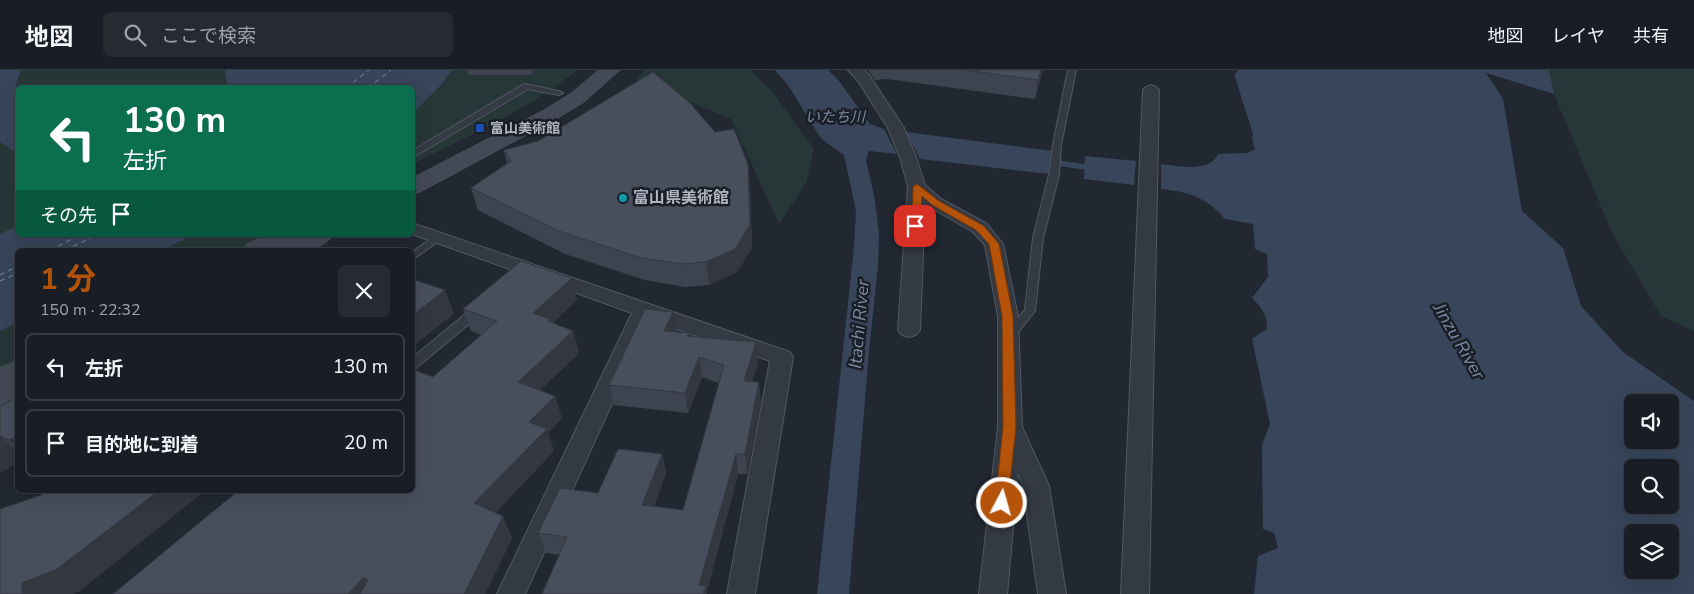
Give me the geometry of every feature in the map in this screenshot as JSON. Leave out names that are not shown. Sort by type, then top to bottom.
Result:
[{"type":"street","points":[[415,170],[489,133],[559,93],[590,70]]},
{"type":"street","points":[[415,185],[551,114],[577,98],[612,70]]},
{"type":"street","points":[[855,70],[864,78],[896,128],[908,157],[917,187],[909,330]]},
{"type":"street","points":[[1134,594],[1151,90]]},
{"type":"street","points":[[917,187],[935,203],[980,228],[994,244],[1008,316],[1010,427],[993,594]]},
{"type":"street","points":[[415,229],[523,272],[644,310],[782,357],[742,594]]},
{"type":"street","points":[[259,248],[282,237]]},
{"type":"street","points":[[296,248],[317,237]]},
{"type":"street","points":[[511,594],[644,310]]},
{"type":"street","points":[[0,380],[15,372]]},
{"type":"street","points":[[0,403],[15,396]]},
{"type":"street","points":[[1010,427],[1036,486],[1052,594]]},
{"type":"lane","points":[[1008,338],[1030,311],[1038,238],[1054,175],[1072,70]]},
{"type":"lane","points":[[415,153],[527,86],[559,93]]},
{"type":"lane","points":[[415,255],[438,237]]},
{"type":"lane","points":[[415,363],[489,301]]},
{"type":"shaded area","points":[[0,70],[577,70],[518,110],[415,163],[415,85],[15,85],[15,237],[267,237],[245,248],[15,248],[15,364],[0,372]]},
{"type":"shaded area","points":[[644,70],[750,70],[772,91],[814,149],[806,183],[779,224],[731,119],[637,80]]},
{"type":"shaded area","points":[[1549,70],[1694,70],[1694,331],[1661,316],[1612,233],[1554,94]]},
{"type":"water","points":[[0,70],[21,70],[15,85],[15,152],[0,142]]},
{"type":"water","points":[[225,70],[452,70],[440,86],[415,111],[415,85],[228,85]]},
{"type":"water","name":"いたち川","points":[[775,70],[828,70],[839,81],[870,124],[884,129],[897,154],[869,151],[866,160],[875,200],[879,234],[878,266],[849,594],[817,594],[854,247],[856,211],[844,155],[823,140],[818,134],[788,85]]},
{"type":"water","name":"Jinzu River","points":[[1239,70],[1549,70],[1554,94],[1486,73],[1503,99],[1522,211],[1563,248],[1581,306],[1623,352],[1694,401],[1694,594],[1254,594],[1258,556],[1278,548],[1274,533],[1263,529],[1262,445],[1270,424],[1252,339],[1267,329],[1263,312],[1252,298],[1268,277],[1267,254],[1255,249],[1253,224],[1225,219],[1211,205],[1189,194],[1161,189],[1161,164],[1184,167],[1201,166],[1214,160],[1218,154],[1248,153],[1255,149],[1252,139],[1253,134],[1234,74]]},
{"type":"water","name":"いたち川","points":[[906,132],[1053,151],[1049,174],[920,159]]},
{"type":"water","points":[[1085,156],[1136,161],[1134,185],[1084,179]]},
{"type":"water","points":[[15,227],[15,237],[189,237],[167,248],[15,248],[15,324],[0,331],[0,234]]},
{"type":"building","points":[[965,70],[1041,70],[1038,80]]},
{"type":"building","name":"富山県美術館","points":[[653,72],[690,103],[715,132],[734,129],[748,164],[750,225],[735,249],[706,262],[682,264],[641,258],[559,231],[471,188],[511,161],[504,150],[538,141]]},
{"type":"building","points":[[521,261],[572,278],[533,313],[550,319],[548,321],[573,331],[518,382],[555,396],[529,422],[547,429],[474,503],[503,516],[464,594],[360,594],[368,580],[364,577],[348,594],[113,594],[235,493],[415,493],[415,370],[433,377],[497,321],[463,309]]},
{"type":"building","points":[[415,280],[445,290],[415,314]]},
{"type":"building","points":[[645,309],[673,312],[664,331],[689,333],[687,336],[756,342],[744,381],[759,382],[745,454],[736,454],[699,585],[706,586],[703,594],[542,594],[567,537],[538,533],[560,488],[598,493],[618,449],[662,454],[642,505],[683,510],[724,365],[699,357],[685,393],[609,385]]},
{"type":"building","points":[[15,398],[15,437],[9,440],[0,437],[0,407]]},
{"type":"building","points":[[41,493],[156,493],[57,569],[22,583],[22,594],[0,594],[0,509],[41,495]]},
{"type":"waterway","points":[[1050,162],[1093,168]]},
{"type":"ferry route","points":[[350,85],[369,70]]},
{"type":"ferry route","points":[[372,85],[391,70]]},
{"type":"ferry route","points":[[54,248],[76,237]]},
{"type":"ferry route","points":[[69,248],[93,237]]},
{"type":"ferry route","points":[[0,275],[15,268]]},
{"type":"ferry route","points":[[0,281],[15,274]]},
{"type":"place","name":"富山美術館","points":[[480,128]]},
{"type":"place","name":"富山県美術館","points":[[623,198]]},
{"type":"route","points":[[915,226],[917,187],[935,203],[980,228],[994,244],[1008,316],[1010,427],[1002,503]]},
{"type":"water label","name":"Itachi River","points":[[859,324]]}]
